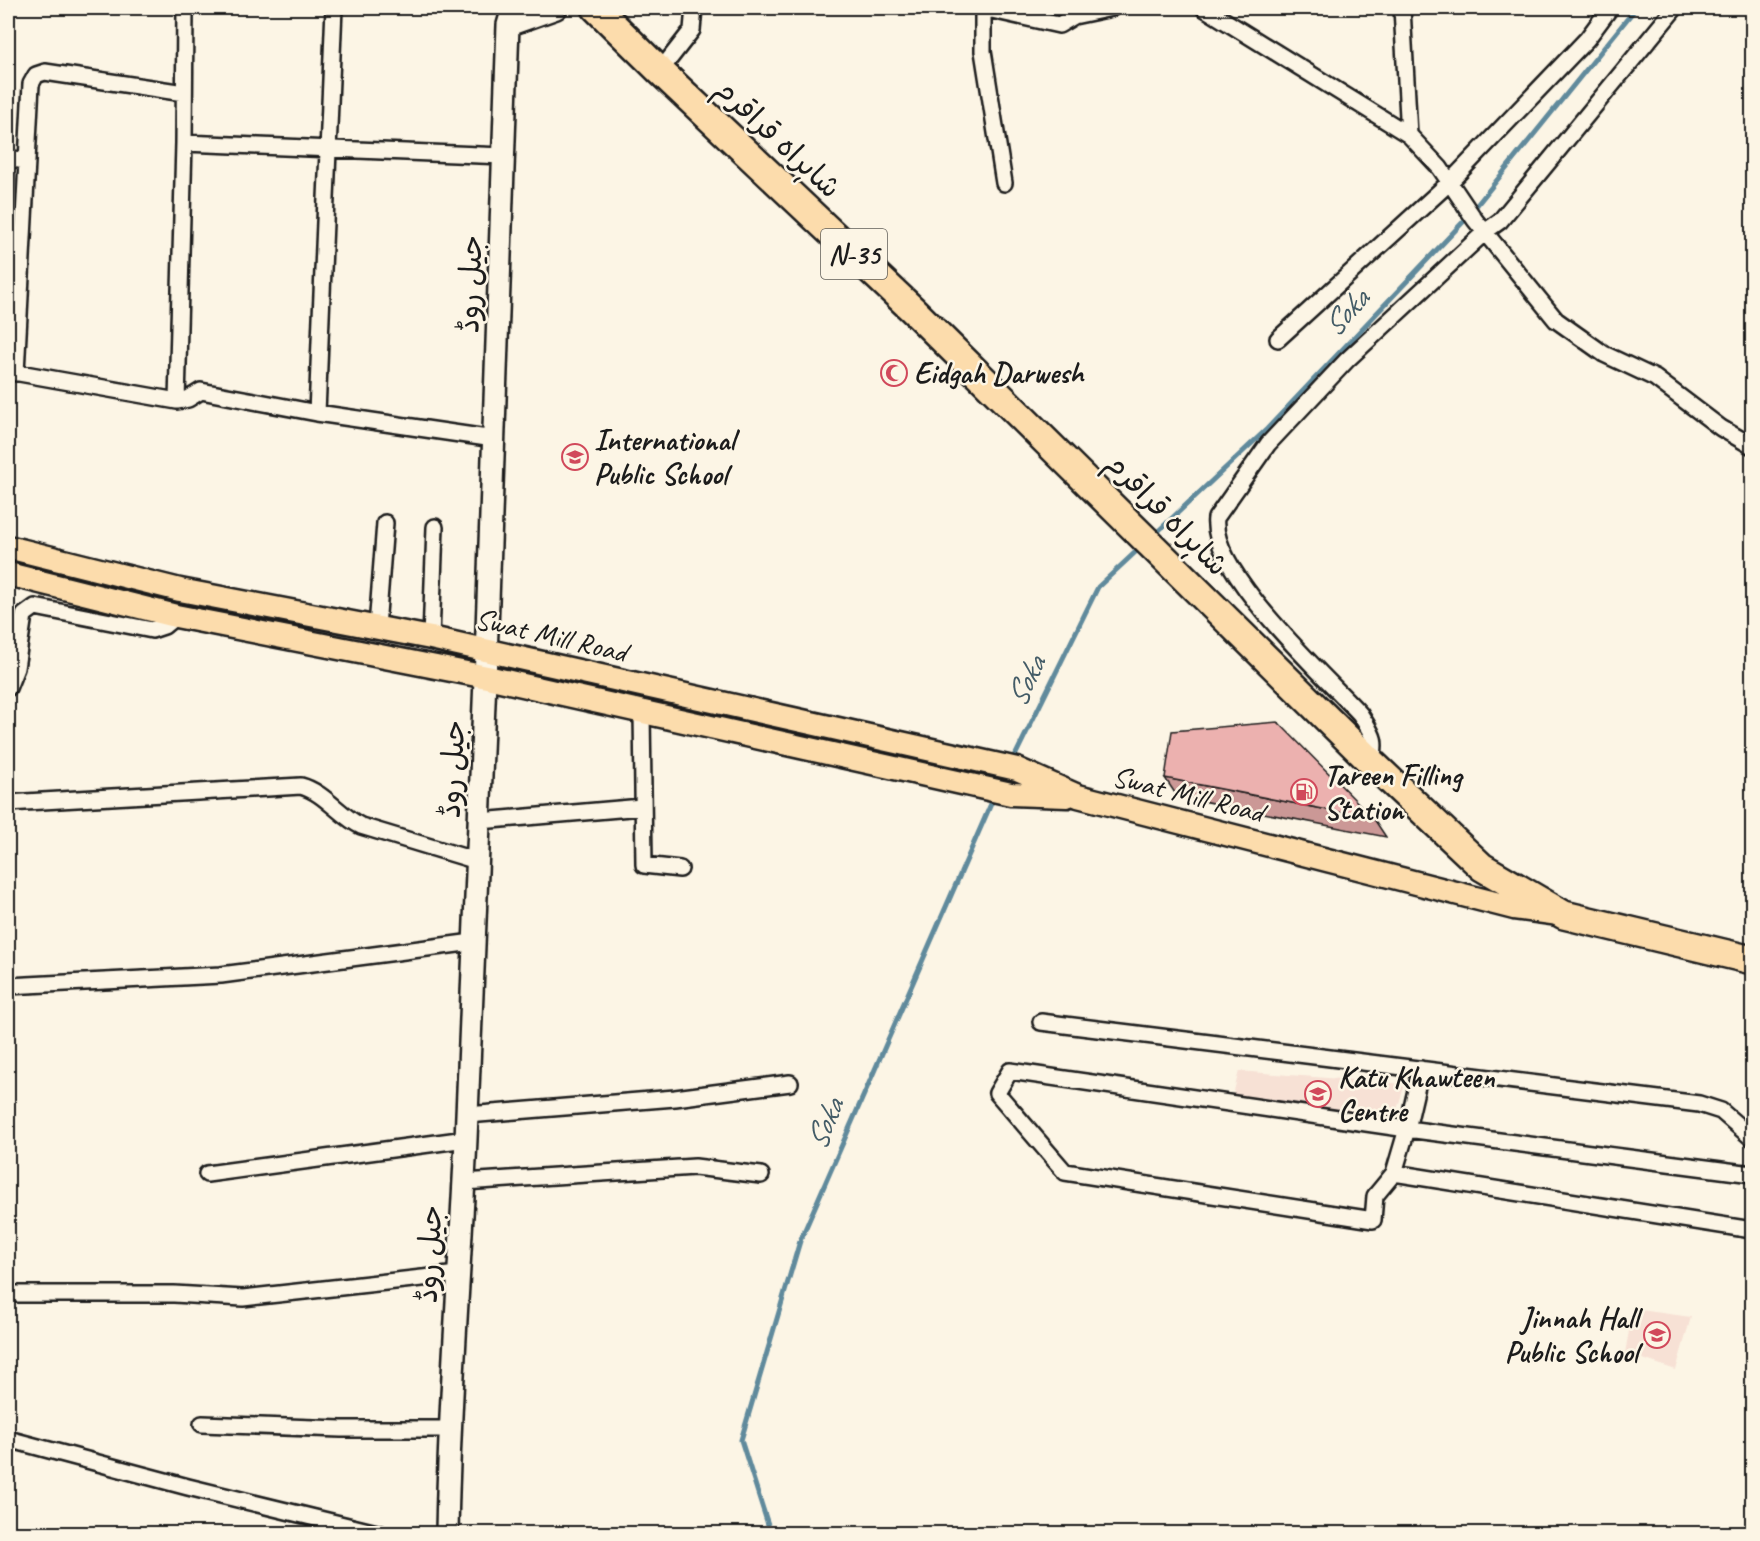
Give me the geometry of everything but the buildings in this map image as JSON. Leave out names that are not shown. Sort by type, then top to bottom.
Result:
[{"type":"highway","name":"شاہراہ قراقرم","points":[[596,8],[912,309],[1371,762],[1482,867],[1564,915],[1752,960]]},
{"type":"main road","name":"Swat Mill Road","points":[[8,547],[180,590],[431,638],[1017,769],[1078,796],[1514,908],[1564,915]]},
{"type":"main road","name":"Swat Mill Road","points":[[8,574],[176,616],[487,677],[1011,794],[1078,796]]},
{"type":"street","points":[[177,400],[185,8]]},
{"type":"street","points":[[317,413],[334,8]]},
{"type":"street","points":[[510,16],[556,8]]},
{"type":"street","points":[[660,71],[692,30],[694,8]]},
{"type":"street","points":[[1004,183],[983,51],[983,8],[1059,25],[1074,16],[1112,8]]},
{"type":"street","points":[[1204,8],[1409,135],[1440,168],[1514,272],[1556,320],[1605,354],[1655,378],[1721,428],[1752,446]]},
{"type":"street","points":[[1402,8],[1409,135]]},
{"type":"street","points":[[1278,339],[1453,189],[1587,39],[1610,8]]},
{"type":"street","points":[[1371,762],[1376,747],[1374,736],[1360,714],[1250,597],[1223,553],[1214,531],[1216,518],[1268,444],[1347,360],[1480,226],[1500,221],[1675,8]]},
{"type":"street","name":"جیل روڈ","points":[[447,1533],[449,1429],[464,1182],[473,942],[487,677],[510,16]]},
{"type":"street","points":[[184,93],[45,72],[36,75],[32,84],[14,256],[12,372],[177,400],[188,399],[201,391],[317,413],[494,438]]},
{"type":"street","points":[[184,143],[504,156]]},
{"type":"street","points":[[8,158],[25,161]]},
{"type":"street","points":[[377,627],[385,523]]},
{"type":"street","points":[[431,638],[435,527]]},
{"type":"street","points":[[8,688],[16,668],[24,615],[28,609],[35,607],[152,630],[164,626],[176,616]]},
{"type":"street","points":[[642,712],[644,865],[681,869]]},
{"type":"street","points":[[8,803],[301,786],[314,791],[351,822],[477,861]]},
{"type":"street","points":[[480,821],[642,807]]},
{"type":"street","points":[[8,986],[220,975],[473,942]]},
{"type":"street","points":[[1041,1022],[1699,1104],[1720,1111],[1752,1138]]},
{"type":"street","points":[[1421,1069],[1407,1129],[1394,1173],[1375,1196],[1373,1220],[1065,1172],[997,1093],[1010,1071],[1407,1129],[1752,1174]]},
{"type":"street","points":[[467,1115],[675,1098],[790,1083]]},
{"type":"street","points":[[207,1174],[466,1139]]},
{"type":"street","points":[[464,1182],[694,1167],[761,1175]]},
{"type":"street","points":[[1394,1173],[1752,1230]]},
{"type":"street","points":[[8,1294],[174,1294],[243,1298],[458,1274]]},
{"type":"street","points":[[202,1424],[341,1429],[449,1429]]},
{"type":"street","points":[[8,1439],[188,1487],[381,1533]]},
{"type":"shaded area","name":"Katu Khawteen Centre","points":[[1239,1071],[1405,1084],[1394,1119],[1231,1103]]},
{"type":"shaded area","name":"Jinnah Hall Public School","points":[[1633,1309],[1691,1317],[1676,1370],[1625,1353]]},
{"type":"waterway","name":"Soka","points":[[1153,536],[1267,429],[1464,221],[1636,8]]},
{"type":"waterway","name":"Soka","points":[[1012,762],[1098,587],[1142,546]]},
{"type":"waterway","name":"Soka","points":[[771,1534],[741,1440],[800,1241],[994,797]]},
{"type":"place","name":"Eidgah Darwesh","points":[[894,373]]},
{"type":"place","name":"International Public School","points":[[575,457]]},
{"type":"place","name":"Tareen Filling Station","points":[[1304,792]]},
{"type":"place","name":"Katu Khawteen Centre","points":[[1318,1094]]},
{"type":"place","name":"Jinnah Hall Public School","points":[[1657,1335]]}]
